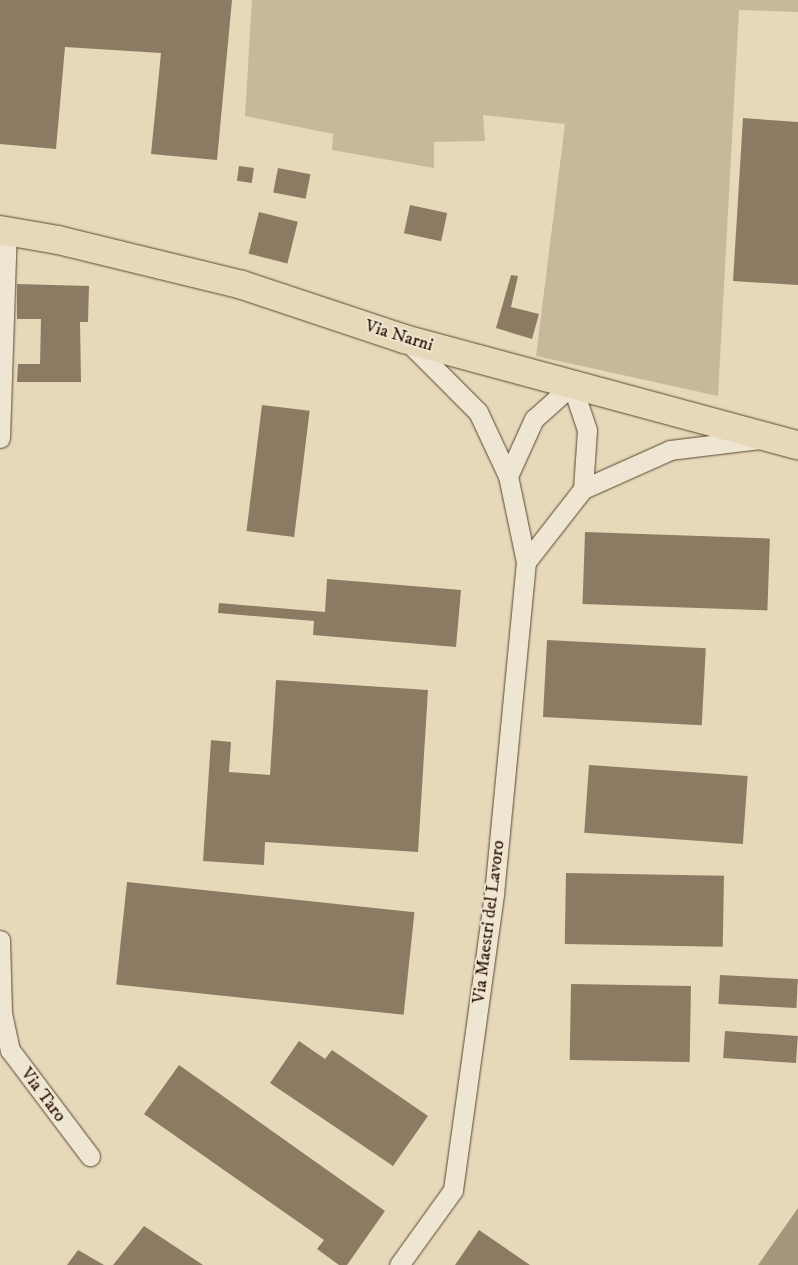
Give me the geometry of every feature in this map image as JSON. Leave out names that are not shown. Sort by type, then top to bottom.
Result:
[{"type":"main road","name":"Via Narni","points":[[4,231],[58,240],[242,286],[404,338],[798,445]]},
{"type":"street","points":[[0,438],[4,231]]},
{"type":"street","name":"Via Maestri del Lavoro","points":[[399,1265],[453,1190],[494,894],[526,562],[508,476],[478,412],[404,338]]},
{"type":"street","points":[[508,476],[534,419],[572,385],[587,430],[583,489]]},
{"type":"street","points":[[526,562],[583,489],[670,450],[772,438]]},
{"type":"street","name":"Via Taro","points":[[0,940],[2,1013],[10,1050],[90,1156]]},
{"type":"shaded area","points":[[252,0],[798,0],[798,12],[739,10],[718,396],[536,356],[565,124],[483,115],[485,141],[434,142],[434,168],[332,150],[333,134],[245,116]]},
{"type":"shaded area","points":[[798,1208],[798,1265],[758,1265]]},
{"type":"building","points":[[0,0],[232,0],[217,160],[151,154],[161,53],[65,47],[56,149],[0,144]]},
{"type":"building","points":[[743,118],[798,122],[798,285],[733,281]]},
{"type":"building","points":[[239,166],[254,168],[252,183],[237,181]]},
{"type":"building","points":[[278,168],[310,174],[306,199],[273,193]]},
{"type":"building","points":[[410,205],[447,213],[441,241],[404,233]]},
{"type":"building","points":[[259,212],[298,222],[287,263],[249,254]]},
{"type":"building","points":[[511,275],[518,276],[511,307],[539,314],[532,339],[496,328]]},
{"type":"building","points":[[17,284],[89,286],[88,322],[80,322],[81,382],[17,382],[18,364],[40,364],[41,319],[17,319]]},
{"type":"building","points":[[262,405],[310,411],[294,537],[247,531]]},
{"type":"building","points":[[585,532],[770,538],[767,610],[582,604]]},
{"type":"building","points":[[327,579],[461,590],[456,647],[313,635],[314,621],[218,613],[219,603],[325,612]]},
{"type":"building","points":[[547,640],[706,648],[702,725],[543,717]]},
{"type":"building","points":[[276,680],[428,690],[418,852],[265,842],[264,865],[203,861],[211,740],[231,742],[229,772],[270,775]]},
{"type":"building","points":[[589,765],[748,776],[743,844],[584,833]]},
{"type":"building","points":[[566,873],[724,876],[723,947],[565,944]]},
{"type":"building","points":[[127,882],[414,912],[404,1015],[116,984]]},
{"type":"building","points":[[720,975],[798,979],[796,1008],[718,1004]]},
{"type":"building","points":[[571,984],[691,986],[690,1062],[570,1060]]},
{"type":"building","points":[[725,1031],[798,1036],[796,1063],[723,1058]]},
{"type":"building","points":[[299,1041],[325,1059],[332,1050],[428,1116],[393,1166],[270,1083]]},
{"type":"building","points":[[179,1065],[385,1211],[347,1265],[339,1265],[317,1249],[324,1240],[144,1114]]},
{"type":"building","points":[[144,1226],[203,1265],[113,1265]]},
{"type":"building","points":[[479,1230],[530,1265],[455,1265]]},
{"type":"building","points":[[78,1250],[104,1265],[67,1265]]}]
